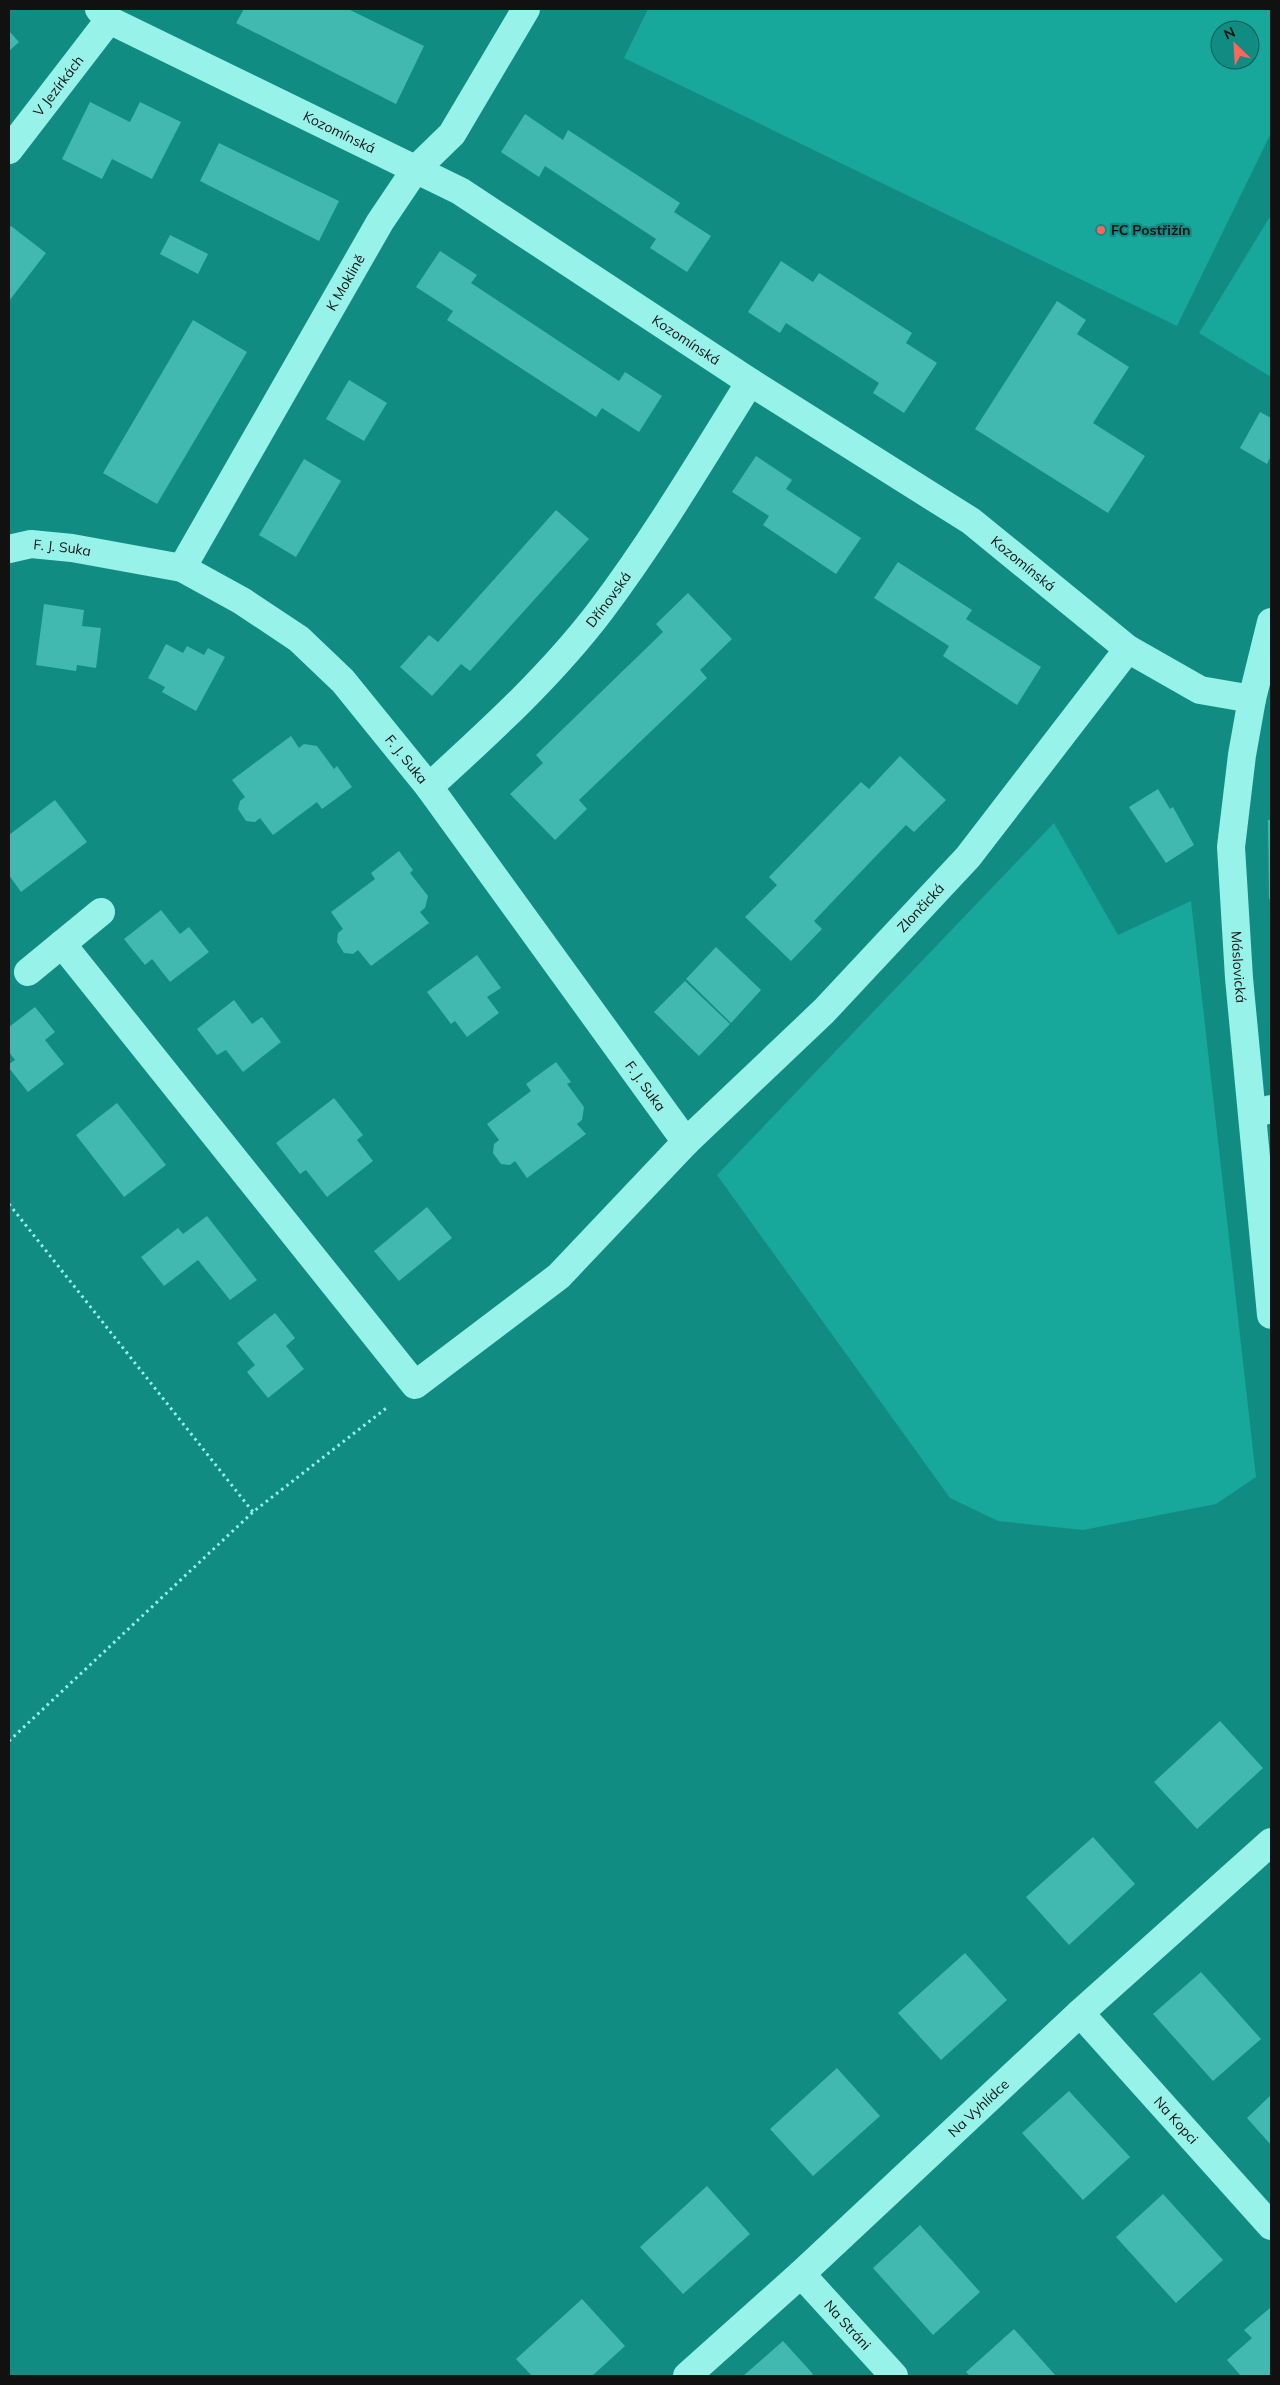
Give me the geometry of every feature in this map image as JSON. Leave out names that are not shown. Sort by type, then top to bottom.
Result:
[{"type":"street","name":"K Moklině","points":[[182,568],[380,222],[415,170],[452,134],[526,9]]},
{"type":"street","name":"Kozomínská","points":[[104,15],[460,191],[750,382],[971,522],[1128,649],[1200,690],[1252,699]]},
{"type":"street","name":"V Jezírkách","points":[[9,150],[104,15]]},
{"type":"street","name":"Dřínovská","points":[[429,787],[474,746],[550,670],[600,611],[662,522],[750,382]]},
{"type":"street","name":"F. J. Suka","points":[[9,549],[31,544],[72,548],[182,568],[242,600],[299,639],[343,681],[429,787],[686,1142]]},
{"type":"street","name":"Máslovická","points":[[1271,622],[1252,699],[1242,755],[1231,847],[1239,978],[1262,1112],[1271,1315]]},
{"type":"street","name":"Zlončická","points":[[415,1385],[559,1276],[686,1142],[824,1011],[968,857],[1128,649]]},
{"type":"street","points":[[28,972],[101,912]]},
{"type":"street","points":[[62,944],[415,1385]]},
{"type":"street","name":"Na Vyhlídce","points":[[687,2376],[801,2274],[1080,2013],[1271,1842]]},
{"type":"street","name":"Na Kopci","points":[[1080,2013],[1271,2226]]},
{"type":"street","name":"Na Stráni","points":[[801,2274],[894,2376]]},
{"type":"path","points":[[9,1204],[253,1512]]},
{"type":"path","points":[[9,1741],[253,1512],[415,1385]]},
{"type":"green space","name":"FC Postřižín","points":[[648,9],[1271,9],[1271,133],[1177,326],[624,58]]},
{"type":"green space","points":[[1271,215],[1271,377],[1199,333]]},
{"type":"green space","points":[[1054,823],[1118,935],[1191,901],[1256,1477],[1216,1504],[1083,1530],[998,1521],[950,1498],[717,1175]]},
{"type":"building","points":[[244,9],[348,9],[424,46],[396,104],[236,23]]},
{"type":"building","points":[[9,31],[19,42],[9,51]]},
{"type":"building","points":[[90,102],[130,122],[140,102],[181,122],[152,179],[112,159],[102,179],[62,159]]},
{"type":"building","points":[[525,114],[563,140],[568,130],[680,203],[674,212],[711,236],[687,272],[650,248],[656,239],[545,166],[539,177],[501,152]]},
{"type":"building","points":[[219,143],[339,201],[319,241],[200,181]]},
{"type":"building","points":[[11,226],[46,253],[9,301],[9,228]]},
{"type":"building","points":[[170,235],[208,254],[198,274],[160,254]]},
{"type":"building","points":[[440,251],[477,275],[471,283],[619,381],[625,372],[662,396],[639,432],[602,408],[596,417],[447,320],[453,311],[416,287]]},
{"type":"building","points":[[781,261],[813,282],[819,273],[912,333],[906,343],[937,363],[904,413],[873,393],[879,383],[786,323],[780,333],[748,312]]},
{"type":"building","points":[[1057,301],[1086,320],[1077,334],[1129,367],[1093,423],[1145,456],[1108,513],[975,429]]},
{"type":"building","points":[[193,320],[247,352],[157,504],[103,473]]},
{"type":"building","points":[[349,380],[387,403],[364,441],[326,419]]},
{"type":"building","points":[[1260,412],[1271,418],[1271,456],[1267,464],[1240,448]]},
{"type":"building","points":[[756,456],[792,480],[786,489],[861,538],[836,574],[763,525],[769,516],[732,492]]},
{"type":"building","points":[[304,459],[341,481],[296,557],[259,535]]},
{"type":"building","points":[[556,510],[589,539],[470,671],[461,664],[432,696],[400,667],[429,635],[438,642]]},
{"type":"building","points":[[898,562],[972,610],[966,619],[1041,667],[1017,705],[943,656],[949,646],[874,598]]},
{"type":"building","points":[[688,593],[732,639],[700,670],[707,678],[579,800],[587,809],[555,840],[510,794],[543,763],[536,755],[663,632],[656,624]]},
{"type":"building","points":[[44,604],[84,610],[82,626],[101,628],[96,668],[77,665],[76,671],[36,665]]},
{"type":"building","points":[[166,644],[183,653],[187,646],[204,655],[208,648],[225,657],[196,711],[162,692],[165,687],[148,678]]},
{"type":"building","points":[[291,736],[299,748],[304,744],[317,746],[334,769],[337,766],[352,787],[322,809],[317,802],[273,835],[260,818],[255,822],[246,821],[238,809],[240,801],[245,797],[232,780]]},
{"type":"building","points":[[900,756],[946,800],[914,832],[906,825],[875,857],[814,921],[822,929],[791,961],[745,917],[777,885],[769,877],[861,782],[869,789]]},
{"type":"building","points":[[1158,789],[1170,809],[1173,807],[1194,845],[1166,863],[1129,807]]},
{"type":"building","points":[[55,800],[87,842],[21,892],[9,875],[9,835]]},
{"type":"building","points":[[1268,820],[1271,820],[1271,899],[1269,899]]},
{"type":"building","points":[[399,851],[413,870],[410,873],[428,896],[425,908],[420,912],[429,923],[371,966],[358,950],[353,954],[344,953],[337,942],[338,933],[343,929],[331,912],[375,879],[371,873]]},
{"type":"building","points":[[161,910],[180,934],[189,927],[209,952],[170,982],[152,959],[145,965],[124,939]]},
{"type":"building","points":[[716,947],[761,990],[731,1023],[686,979]]},
{"type":"building","points":[[477,955],[501,988],[487,997],[499,1013],[467,1037],[455,1021],[451,1024],[427,992]]},
{"type":"building","points":[[685,981],[730,1024],[699,1056],[654,1012]]},
{"type":"building","points":[[234,1000],[252,1024],[262,1017],[281,1042],[243,1072],[226,1050],[217,1055],[197,1029]]},
{"type":"building","points":[[35,1007],[55,1032],[45,1040],[64,1064],[28,1092],[9,1068],[9,1064],[15,1060],[9,1052],[9,1027]]},
{"type":"building","points":[[556,1062],[571,1082],[567,1084],[584,1107],[582,1120],[577,1124],[586,1134],[527,1178],[515,1161],[510,1165],[501,1164],[493,1153],[494,1144],[499,1140],[487,1124],[531,1091],[526,1084]]},
{"type":"building","points":[[334,1098],[363,1135],[357,1140],[373,1161],[327,1197],[306,1170],[300,1174],[276,1143]]},
{"type":"building","points":[[117,1103],[166,1165],[124,1197],[76,1135]]},
{"type":"building","points":[[427,1207],[452,1238],[399,1281],[374,1251]]},
{"type":"building","points":[[207,1216],[257,1280],[230,1300],[198,1260],[164,1286],[141,1257],[178,1228],[183,1234]]},
{"type":"building","points":[[275,1313],[295,1338],[286,1346],[304,1369],[268,1398],[247,1372],[255,1365],[237,1343]]},
{"type":"building","points":[[1220,1721],[1263,1768],[1197,1829],[1154,1782]]},
{"type":"building","points":[[1093,1837],[1135,1884],[1069,1945],[1026,1897]]},
{"type":"building","points":[[965,1953],[1007,2000],[941,2060],[898,2013]]},
{"type":"building","points":[[1201,1972],[1261,2039],[1213,2081],[1153,2014]]},
{"type":"building","points":[[837,2068],[880,2116],[813,2176],[770,2129]]},
{"type":"building","points":[[1069,2091],[1130,2157],[1083,2200],[1022,2133]]},
{"type":"building","points":[[1271,2095],[1271,2145],[1247,2118]]},
{"type":"building","points":[[707,2186],[750,2234],[683,2294],[640,2247]]},
{"type":"building","points":[[1163,2194],[1223,2260],[1176,2303],[1116,2237]]},
{"type":"building","points":[[920,2225],[980,2292],[933,2335],[873,2268]]},
{"type":"building","points":[[582,2299],[625,2346],[592,2376],[532,2376],[516,2359]]},
{"type":"building","points":[[1270,2308],[1271,2376],[1241,2376],[1227,2360],[1252,2338],[1244,2330]]},
{"type":"building","points":[[1014,2329],[1056,2376],[970,2376],[966,2372]]},
{"type":"building","points":[[783,2341],[813,2374],[810,2376],[743,2376]]},
{"type":"place","name":"FC Postřižín","points":[[1101,230]]}]
